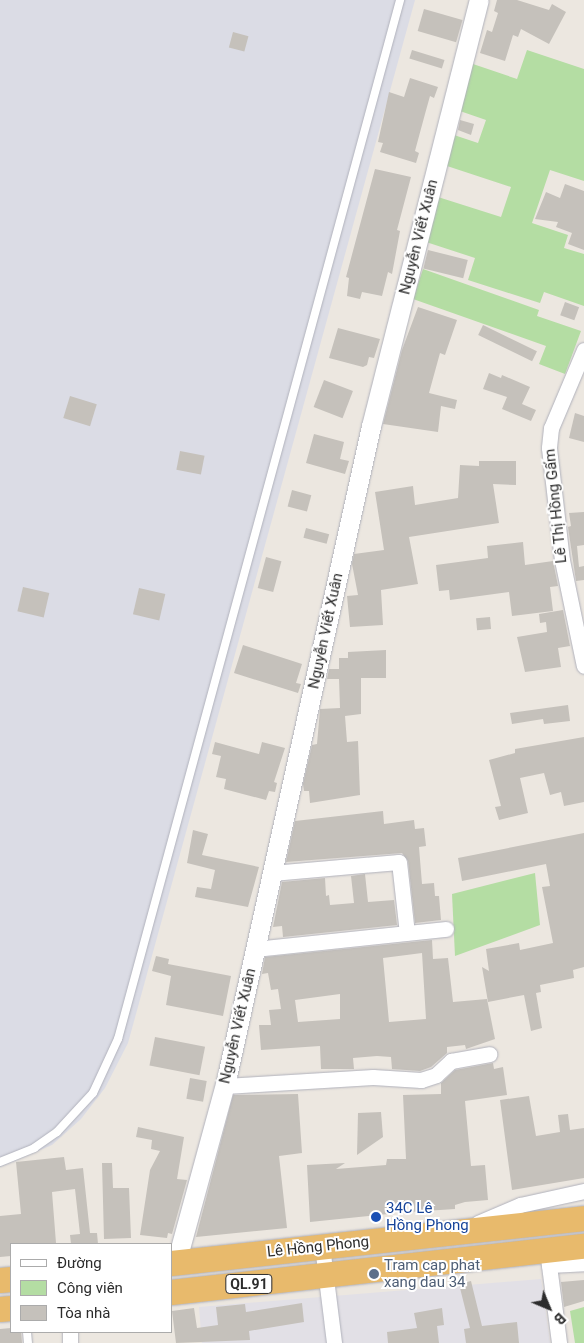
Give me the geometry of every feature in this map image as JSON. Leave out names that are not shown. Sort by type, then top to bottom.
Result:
[{"type":"highway","name":"Lê Hồng Phong","points":[[174,1263],[579,1218]]},
{"type":"highway","name":"Lê Hồng Phong","points":[[172,1292],[326,1275],[548,1257],[583,1252]]},
{"type":"street","name":"Nguyễn Viết Xuân","points":[[174,1263],[225,1086],[371,426],[479,0]]},
{"type":"street","name":"Lê Thị Hồng Gấm","points":[[584,350],[551,428],[549,448],[562,560],[584,666]]},
{"type":"street","points":[[272,873],[399,862],[407,933]]},
{"type":"street","points":[[255,949],[446,929]]},
{"type":"street","points":[[225,1086],[373,1078],[421,1080],[436,1074],[451,1061],[489,1054]]},
{"type":"street","points":[[461,1230],[520,1205],[584,1192]]},
{"type":"street","points":[[322,1246],[334,1343]]},
{"type":"street","points":[[548,1257],[559,1343]]},
{"type":"lane","points":[[0,1162],[34,1148],[57,1132],[93,1093],[118,1039],[400,0]]},
{"type":"shaded area","points":[[0,0],[415,0],[128,1043],[105,1088],[81,1119],[52,1145],[0,1167]]},
{"type":"shaded area","points":[[541,1279],[550,1343],[202,1343],[199,1307]]},
{"type":"green space","points":[[527,50],[584,69],[584,181],[550,170],[532,223],[568,235],[564,248],[584,254],[584,306],[544,292],[540,303],[468,280],[475,258],[423,241],[438,197],[501,217],[511,187],[444,165],[454,135],[478,143],[486,120],[457,110],[473,64],[517,79]]},
{"type":"green space","points":[[423,269],[539,310],[537,316],[581,331],[565,374],[539,364],[546,346],[413,299]]},
{"type":"green space","points":[[535,873],[540,925],[455,956],[452,894]]},
{"type":"green space","points":[[584,1307],[584,1343],[575,1343],[570,1311]]},
{"type":"building","points":[[497,0],[517,0],[549,10],[552,4],[566,12],[549,44],[521,29],[518,37],[513,35],[505,61],[480,53],[487,30],[492,32],[498,13],[494,11]]},
{"type":"building","points":[[424,9],[462,20],[456,42],[418,31]]},
{"type":"building","points":[[233,32],[248,36],[244,52],[229,47]]},
{"type":"building","points":[[412,50],[445,60],[442,69],[409,59]]},
{"type":"building","points":[[410,78],[438,87],[434,98],[430,96],[415,151],[419,153],[416,163],[380,152],[383,143],[378,142],[389,92],[404,97]]},
{"type":"building","points":[[460,120],[474,124],[471,135],[458,130]]},
{"type":"building","points":[[375,169],[411,177],[397,230],[400,231],[392,274],[388,272],[382,296],[362,292],[360,299],[347,296],[349,278],[346,277]]},
{"type":"building","points":[[565,184],[584,191],[584,250],[568,244],[572,233],[556,227],[558,222],[535,219],[546,192],[560,198]]},
{"type":"building","points":[[428,250],[468,260],[463,278],[423,268]]},
{"type":"building","points":[[565,302],[579,307],[574,320],[560,315]]},
{"type":"building","points":[[418,307],[457,320],[445,355],[440,353],[429,393],[457,400],[455,409],[441,406],[438,432],[383,424],[402,350]]},
{"type":"building","points":[[483,325],[537,351],[532,361],[478,335]]},
{"type":"building","points":[[338,328],[380,339],[374,358],[369,357],[367,365],[363,367],[329,358]]},
{"type":"building","points":[[489,373],[501,378],[502,375],[530,387],[522,404],[536,410],[531,421],[502,409],[507,397],[483,389]]},
{"type":"building","points":[[324,380],[353,391],[343,418],[314,407]]},
{"type":"building","points":[[70,396],[97,404],[90,426],[63,418]]},
{"type":"building","points":[[575,413],[584,416],[584,442],[569,438]]},
{"type":"building","points":[[314,434],[344,442],[340,459],[349,461],[345,474],[306,463]]},
{"type":"building","points":[[180,451],[205,456],[201,474],[176,470]]},
{"type":"building","points":[[479,461],[516,461],[516,485],[493,484],[499,523],[409,537],[418,584],[381,590],[383,625],[350,627],[347,596],[358,595],[352,564],[354,554],[384,550],[375,492],[413,486],[415,505],[458,498],[460,465],[479,466]]},
{"type":"building","points":[[292,490],[311,495],[307,512],[288,506]]},
{"type":"building","points":[[584,512],[584,545],[577,546],[579,567],[584,566],[584,580],[576,581],[568,527],[571,526],[569,513]]},
{"type":"building","points":[[306,528],[329,534],[327,544],[303,538]]},
{"type":"building","points":[[523,542],[525,565],[553,561],[558,586],[550,587],[553,611],[512,616],[509,592],[450,600],[449,590],[439,591],[436,565],[488,558],[487,546]]},
{"type":"building","points":[[266,557],[281,561],[273,592],[258,588]]},
{"type":"building","points":[[23,587],[49,593],[44,617],[17,611]]},
{"type":"building","points":[[139,588],[165,594],[159,620],[133,614]]},
{"type":"building","points":[[563,610],[570,646],[558,648],[561,667],[525,672],[517,637],[547,632],[546,622],[540,623],[539,614]]},
{"type":"building","points":[[490,617],[491,629],[477,630],[476,618]]},
{"type":"building","points":[[243,645],[302,664],[296,683],[301,684],[298,693],[234,673]]},
{"type":"building","points":[[386,650],[386,678],[361,678],[361,714],[345,716],[347,742],[358,741],[360,795],[310,803],[309,791],[304,791],[303,784],[312,745],[317,744],[320,709],[340,708],[339,679],[327,679],[329,669],[339,669],[339,658],[348,658],[348,652]]},
{"type":"building","points":[[568,705],[570,721],[544,724],[543,719],[512,724],[510,713]]},
{"type":"building","points":[[584,737],[584,802],[564,806],[561,792],[550,795],[544,773],[520,778],[528,813],[499,820],[495,807],[501,806],[489,760],[515,753],[515,749]]},
{"type":"building","points":[[215,742],[259,754],[262,742],[285,748],[274,782],[277,783],[275,792],[269,791],[266,800],[224,789],[226,779],[216,777],[221,756],[212,754]]},
{"type":"building","points":[[383,811],[384,824],[414,820],[415,829],[424,828],[426,846],[419,847],[422,884],[434,883],[435,896],[439,896],[441,920],[415,923],[408,861],[402,853],[286,862],[295,821]]},
{"type":"building","points":[[193,830],[208,834],[202,855],[259,867],[248,907],[195,897],[197,887],[211,889],[215,870],[187,863]]},
{"type":"building","points":[[584,833],[584,967],[573,970],[574,978],[540,985],[541,992],[536,993],[542,1028],[531,1031],[524,995],[488,1002],[482,967],[489,971],[486,949],[519,943],[520,950],[553,943],[542,887],[550,886],[546,864],[462,881],[458,858]]},
{"type":"building","points":[[365,874],[368,902],[394,900],[397,925],[283,937],[282,926],[273,927],[282,882],[325,878],[326,896],[329,895],[330,905],[354,903],[351,876]]},
{"type":"building","points":[[432,940],[433,959],[448,958],[453,1002],[487,999],[495,1039],[466,1049],[465,1045],[447,1047],[447,1053],[431,1067],[420,1071],[392,1069],[391,1057],[377,1056],[353,1058],[354,1069],[321,1069],[320,1046],[261,1050],[259,1025],[271,1025],[269,1010],[281,1009],[278,989],[271,990],[268,973],[262,974],[265,957]],"holes":[[[422,953],[426,1019],[389,1022],[383,958]],[[340,994],[340,1019],[298,1022],[295,1000]]]},
{"type":"building","points":[[156,956],[169,959],[168,964],[231,976],[223,1016],[166,1005],[171,976],[152,971]]},
{"type":"building","points":[[155,1037],[205,1047],[200,1075],[149,1065]]},
{"type":"building","points":[[493,1063],[494,1069],[503,1067],[507,1095],[465,1101],[471,1166],[485,1165],[488,1200],[465,1202],[455,1205],[455,1209],[410,1212],[409,1203],[387,1204],[388,1214],[310,1222],[307,1165],[345,1163],[336,1169],[386,1165],[387,1159],[406,1159],[403,1095],[441,1094],[441,1083],[455,1070]]},
{"type":"building","points":[[190,1078],[207,1081],[203,1102],[186,1099]]},
{"type":"building","points":[[298,1094],[302,1153],[279,1156],[287,1228],[196,1237],[233,1095]]},
{"type":"building","points":[[529,1096],[536,1136],[560,1132],[558,1115],[568,1114],[570,1130],[584,1128],[584,1178],[512,1190],[500,1100]]},
{"type":"building","points":[[381,1112],[383,1137],[357,1155],[358,1113]]},
{"type":"building","points":[[138,1127],[184,1137],[177,1179],[187,1180],[172,1234],[168,1233],[167,1238],[140,1235],[150,1170],[160,1151],[151,1149],[152,1140],[136,1137]]},
{"type":"building","points":[[64,1157],[66,1170],[83,1168],[90,1233],[97,1233],[98,1243],[71,1243],[70,1235],[80,1234],[75,1189],[52,1192],[56,1243],[10,1243],[10,1256],[0,1257],[0,1216],[21,1214],[16,1162]]},
{"type":"building","points":[[102,1163],[112,1163],[113,1188],[129,1188],[131,1238],[104,1239]]},
{"type":"building","points":[[584,1280],[584,1301],[564,1307],[561,1282]]},
{"type":"building","points":[[471,1281],[482,1326],[517,1322],[519,1343],[466,1343],[464,1329],[470,1328],[459,1284]]},
{"type":"building","points":[[302,1303],[304,1322],[249,1331],[250,1340],[176,1343],[172,1311],[194,1308],[197,1328],[218,1325],[216,1307],[245,1304],[246,1312]]},
{"type":"building","points":[[442,1308],[444,1325],[437,1326],[439,1343],[388,1343],[387,1332],[417,1328],[414,1313]]},
{"type":"building","points":[[10,1328],[10,1333],[21,1333],[22,1343],[0,1343],[0,1329]]},
{"type":"place","name":"34C Lê Hồng Phong","points":[[376,1217]]},
{"type":"place","name":"Tram cap phat xang dau 34","points":[[374,1274]]}]
